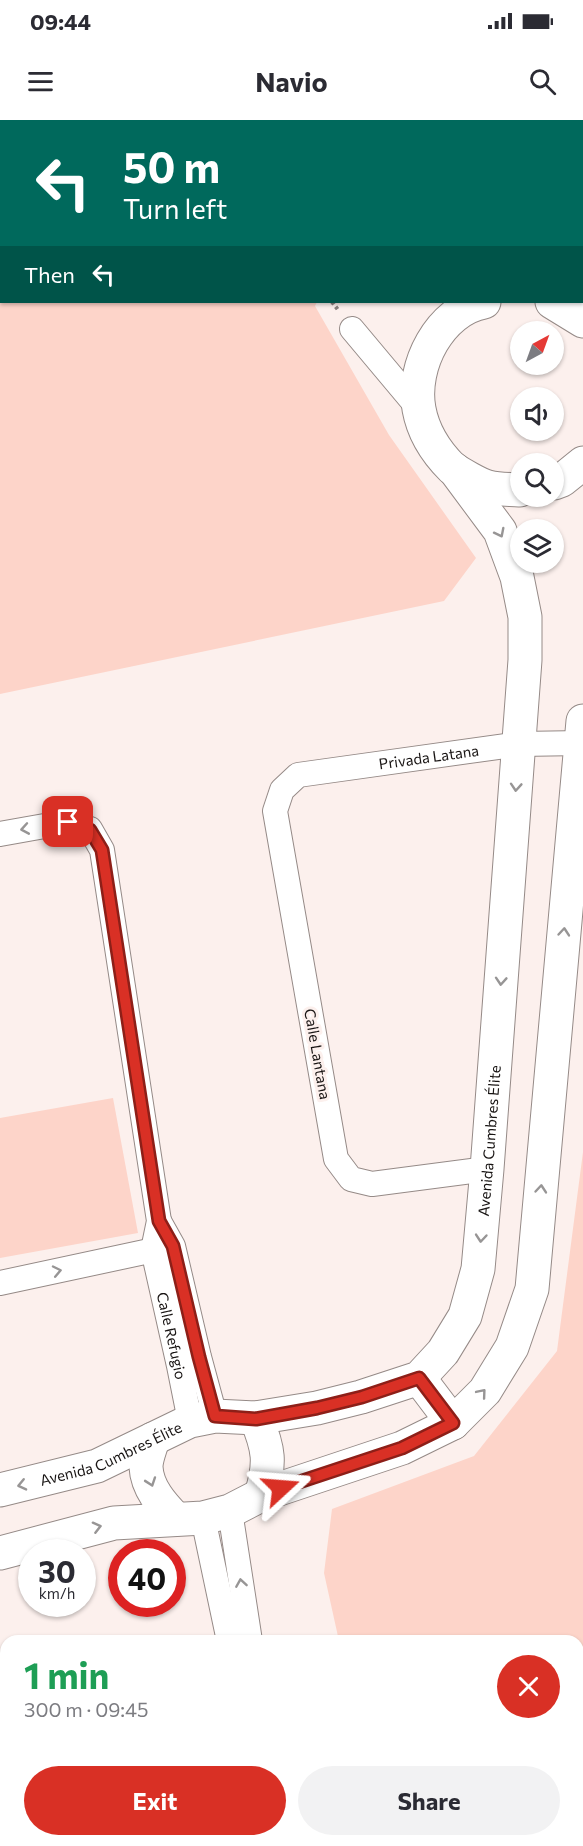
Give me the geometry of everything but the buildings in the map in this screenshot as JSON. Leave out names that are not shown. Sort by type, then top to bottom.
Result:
[{"type":"street","name":"Avenida Cumbres Élite","points":[[0,1490],[97,1466],[202,1418],[256,1419],[317,1408],[362,1397],[419,1378],[443,1352],[465,1316],[478,1269],[487,1169],[525,660],[525,618],[517,577],[500,531],[430,442],[418,409],[418,377],[428,347],[447,322],[474,303]]},
{"type":"street","points":[[554,303],[583,321]]},
{"type":"street","points":[[352,329],[418,409]]},
{"type":"street","points":[[564,478],[583,463]]},
{"type":"street","points":[[453,469],[487,487],[510,489]]},
{"type":"street","points":[[0,1553],[114,1523],[203,1516],[402,1448],[453,1423],[485,1391],[512,1347],[532,1289],[582,732]]},
{"type":"street","name":"Privada Latana","points":[[282,790],[298,775],[519,744],[582,732]]},
{"type":"street","name":"Calle Lantana","points":[[282,790],[275,811],[336,1159],[351,1179],[372,1184],[487,1169]]},
{"type":"street","name":"Calle Refugio","points":[[0,834],[68,822],[90,830],[102,850],[163,1248],[199,1357],[202,1418]]},
{"type":"street","points":[[0,1283],[163,1248]]},
{"type":"street","points":[[419,1378],[453,1423]]},
{"type":"street","points":[[256,1419],[266,1443],[268,1461],[267,1477],[261,1495]]},
{"type":"street","points":[[153,1439],[146,1466],[152,1487],[162,1505],[203,1516]]},
{"type":"street","points":[[203,1516],[228,1635]]},
{"type":"street","points":[[203,1516],[248,1635]]},
{"type":"shaded area","points":[[0,303],[316,303],[315,306],[389,435],[476,558],[444,601],[0,694]]},
{"type":"shaded area","points":[[113,1098],[138,1233],[0,1258],[0,1118]]},
{"type":"shaded area","points":[[583,1152],[583,1635],[338,1635],[324,1573],[332,1509],[474,1456],[557,1351]]},
{"type":"route","points":[[68,822],[90,830],[102,850],[159,1221],[173,1246],[215,1416],[256,1419],[317,1408],[362,1397],[419,1378],[453,1423],[402,1448],[281,1488]]}]
